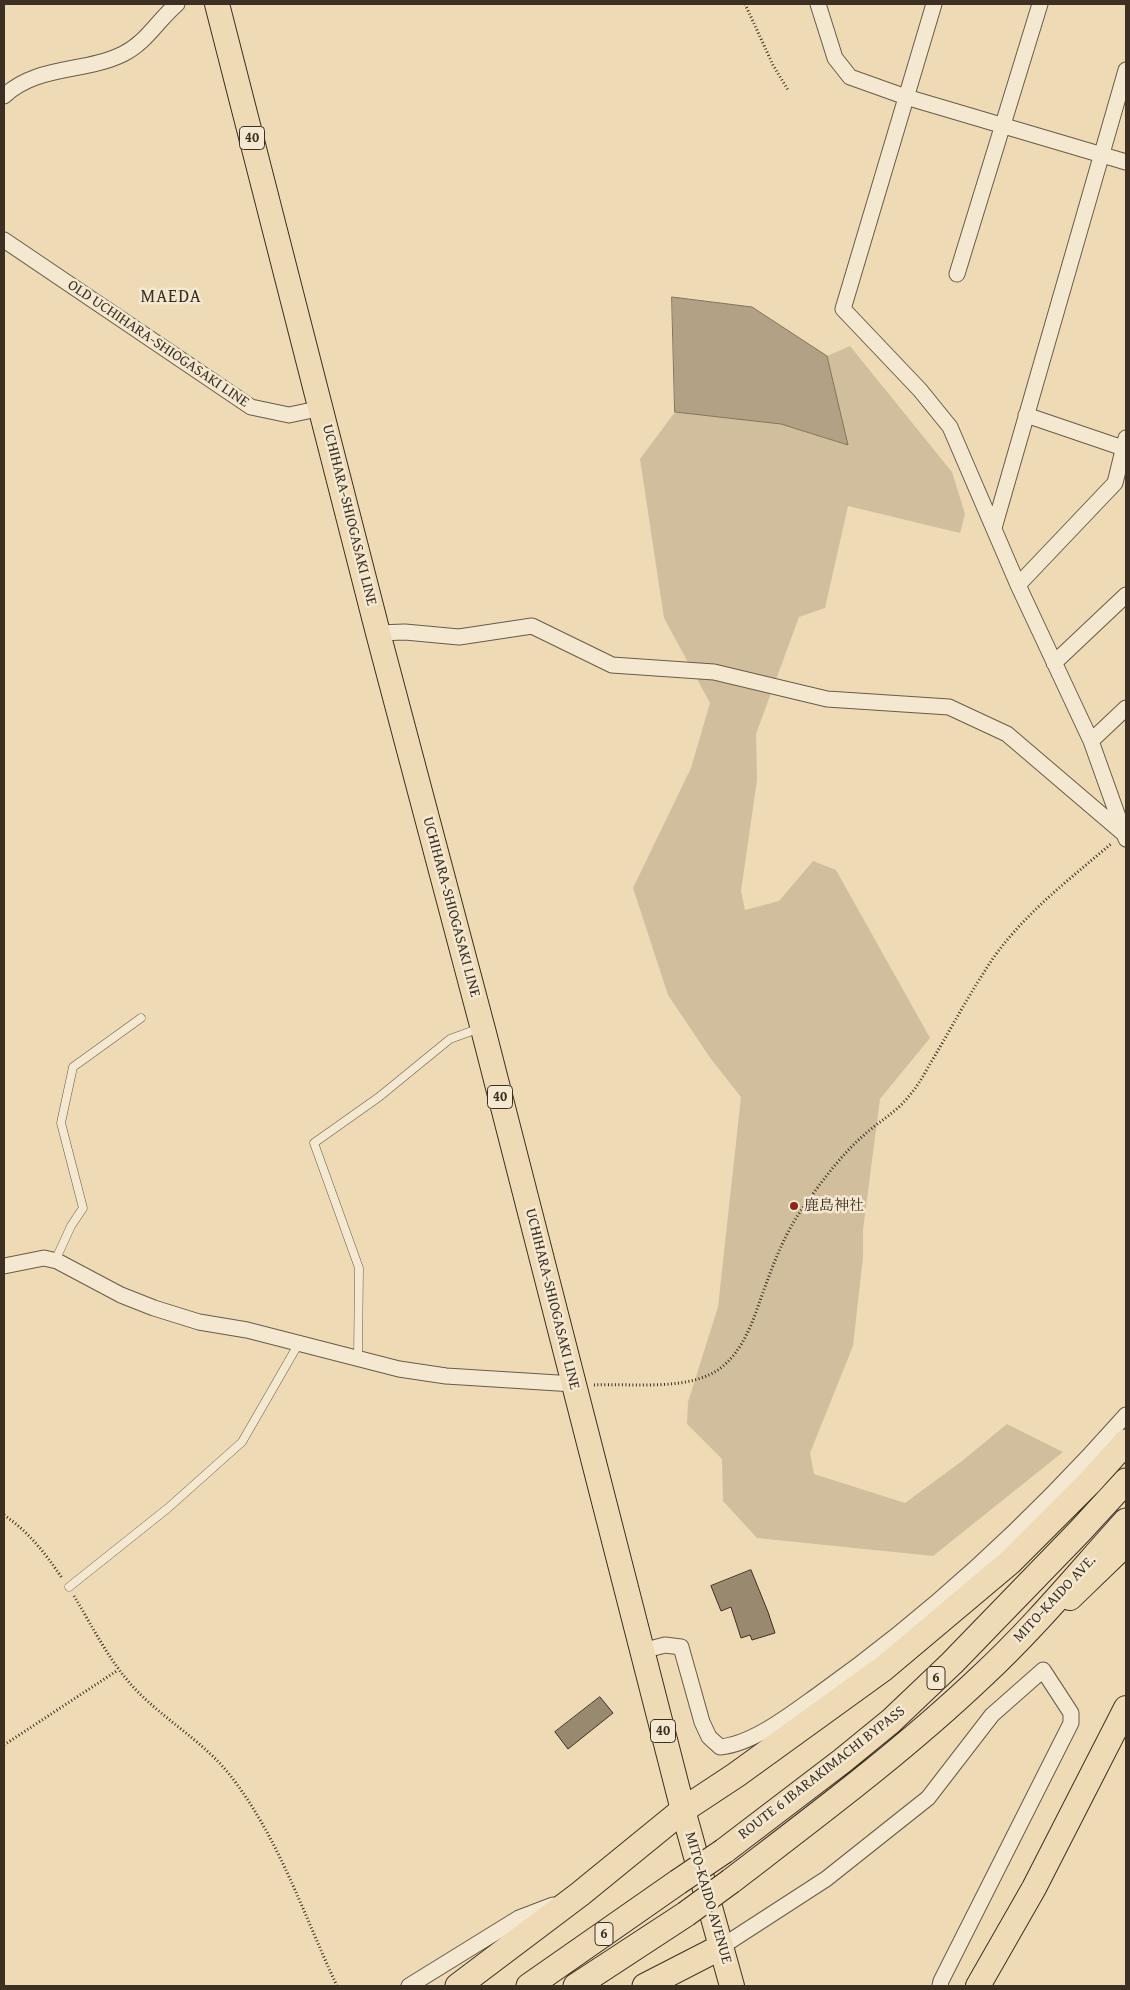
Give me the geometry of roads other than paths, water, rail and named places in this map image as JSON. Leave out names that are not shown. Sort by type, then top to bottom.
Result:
[{"type":"highway","points":[[458,1986],[580,1894],[683,1810],[736,1775],[884,1668],[1010,1562],[1090,1482],[1126,1442]]},
{"type":"highway","name":"ROUTE 6 IBARAKIMACHI BYPASS","points":[[529,1986],[724,1850],[892,1721],[952,1663],[1126,1481]]},
{"type":"highway","name":"MITO-KAIDO AVE.","points":[[983,1676],[1126,1521]]},
{"type":"highway","name":"ROUTE 6 IBARAKIMACHI BYPASS","points":[[576,1986],[686,1914],[731,1881],[896,1754],[983,1676]]},
{"type":"highway","points":[[645,1986],[721,1947]]},
{"type":"main road","name":"UCHIHARA-SHIOGASAKI LINE","points":[[217,4],[683,1810]]},
{"type":"main road","points":[[983,1676],[1098,1573],[1126,1544]]},
{"type":"main road","points":[[978,1986],[1034,1888],[1126,1708]]},
{"type":"main road","name":"MITO-KAIDO AVENUE","points":[[683,1810],[732,1986]]},
{"type":"street","points":[[4,96],[25,81],[43,74],[107,60],[124,53],[141,42],[176,4]]},
{"type":"street","points":[[934,4],[842,309],[920,390],[950,427],[1018,585],[1091,741],[1125,834]]},
{"type":"street","points":[[957,274],[1040,4]]},
{"type":"street","points":[[822,9],[836,58],[850,78],[906,97],[1004,124],[1126,162]]},
{"type":"street","points":[[994,528],[1126,70]]},
{"type":"street","name":"OLD UCHIHARA-SHIOGASAKI LINE","points":[[4,240],[251,407],[289,415],[322,408]]},
{"type":"street","points":[[1018,585],[1115,483],[1125,446],[1026,415]]},
{"type":"street","points":[[1054,663],[1126,595]]},
{"type":"street","points":[[378,633],[404,632],[459,637],[532,626],[612,665],[714,672],[827,699],[949,707],[1007,734],[1125,834]]},
{"type":"street","points":[[1091,741],[1126,708]]},
{"type":"street","points":[[4,1266],[44,1258],[56,1261],[122,1296],[154,1308],[199,1322],[247,1330],[399,1369],[446,1376],[574,1384]]},
{"type":"street","points":[[642,1651],[665,1645],[681,1647],[702,1722],[709,1737],[720,1747],[732,1746],[748,1740],[805,1704],[853,1670],[918,1619],[982,1563],[1043,1505],[1126,1415]]},
{"type":"street","points":[[721,1947],[781,1910],[826,1879],[928,1798],[992,1715],[1043,1670],[1072,1713],[1071,1723],[940,1986]]},
{"type":"street","points":[[409,1986],[519,1918],[580,1894]]},
{"type":"lane","points":[[56,1261],[71,1226],[83,1208],[61,1123],[74,1067],[141,1018]]},
{"type":"lane","points":[[358,1358],[359,1268],[314,1143],[380,1097],[450,1039],[482,1028]]},
{"type":"lane","points":[[69,1587],[168,1508],[242,1442],[299,1343]]},
{"type":"place","name":"鹿島神社","points":[[794,1206]]},
{"type":"district","name":"MAEDA","points":[[171,297]]}]
